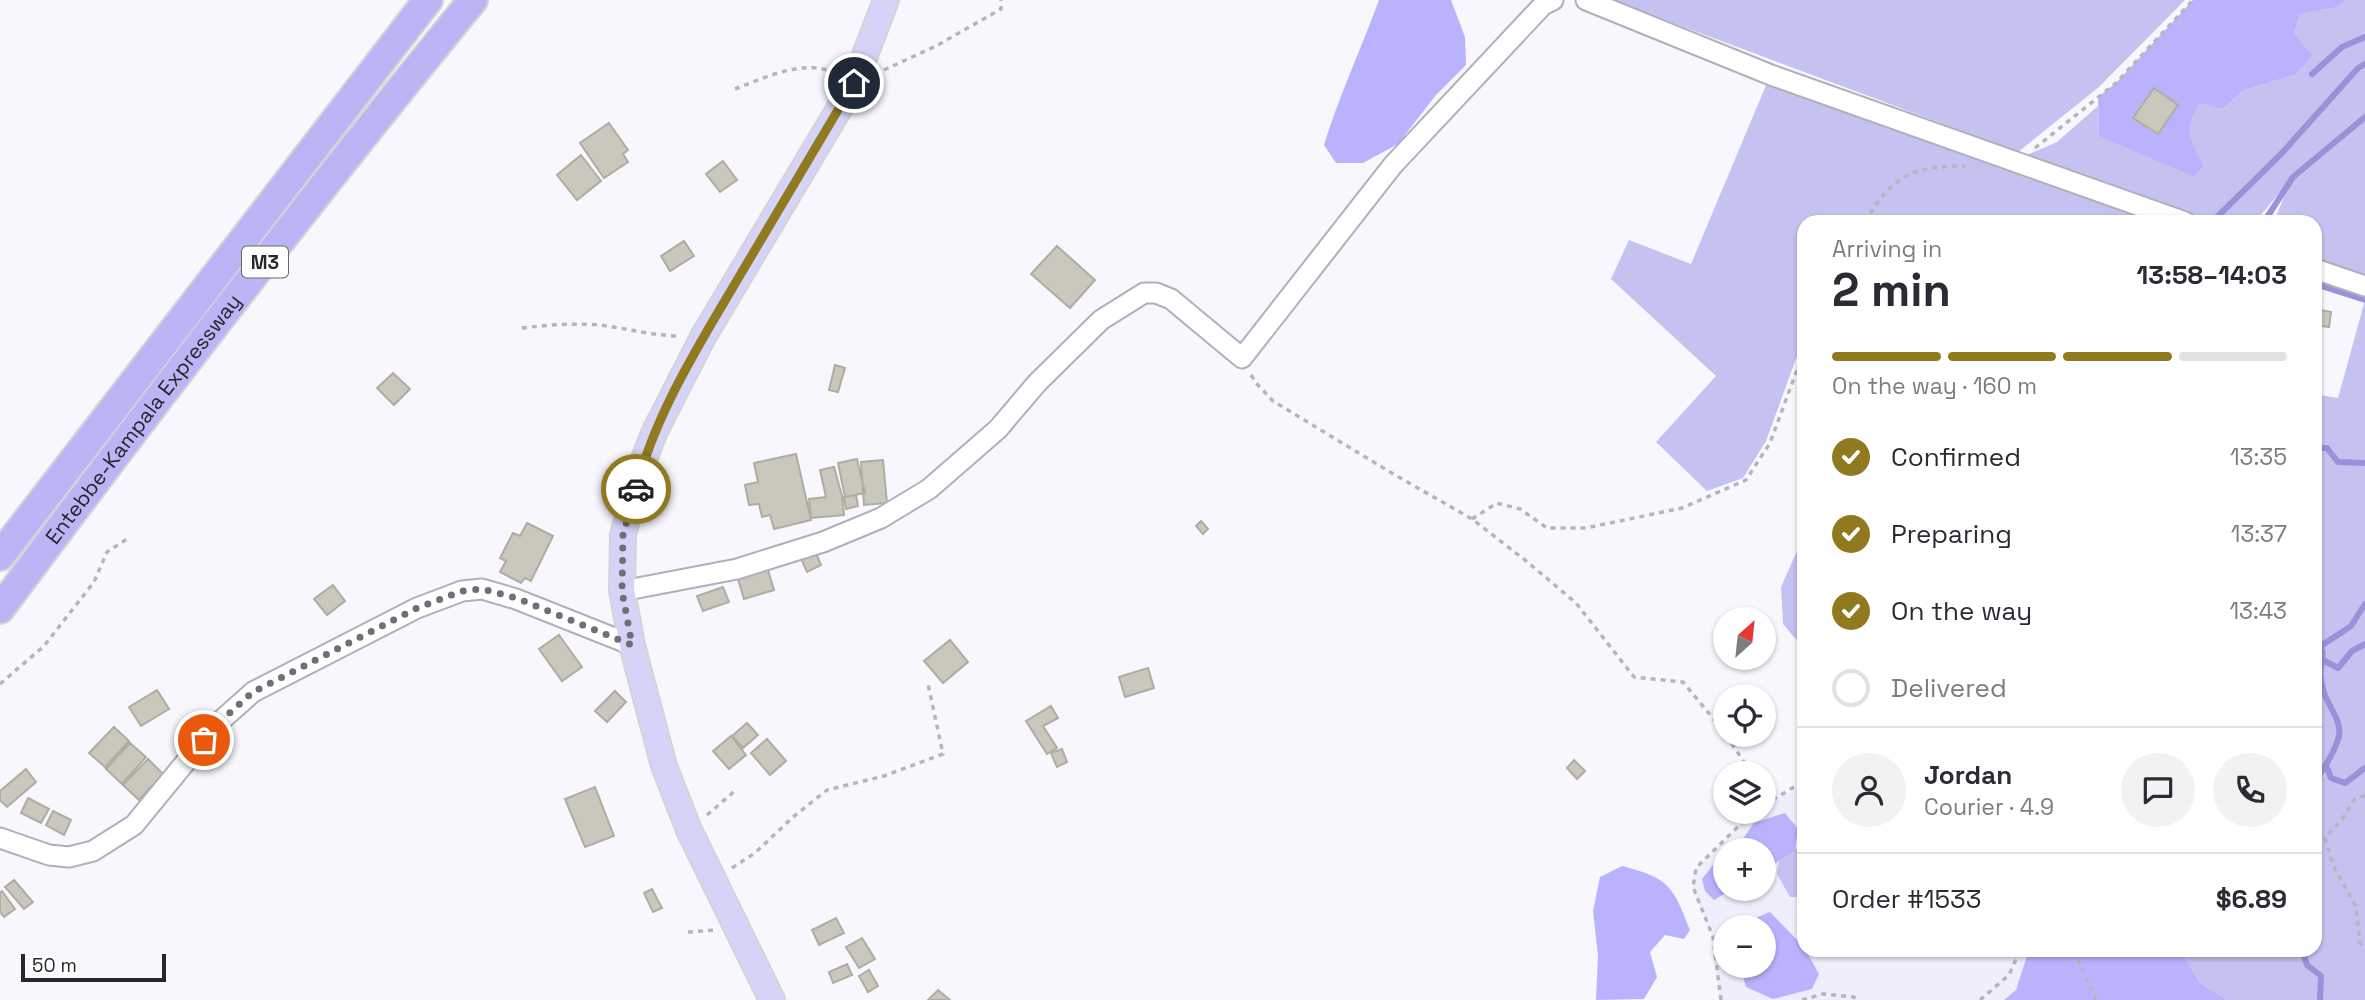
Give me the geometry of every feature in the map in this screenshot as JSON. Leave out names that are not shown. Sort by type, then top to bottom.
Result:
[{"type":"highway","name":"Entebbe-Kampala Expressway","points":[[0,556],[428,0]]},
{"type":"highway","name":"Entebbe-Kampala Expressway","points":[[0,609],[387,105],[473,0]]},
{"type":"main road","points":[[772,1000],[689,830],[664,766],[632,645],[622,591],[623,535],[642,464],[655,431],[703,337],[854,83],[886,0]]},
{"type":"street","points":[[622,591],[737,569],[822,542],[881,518],[929,489],[998,429],[1037,383],[1101,320],[1144,293],[1156,293],[1171,299],[1242,358],[1393,165],[1543,5],[1553,0]]},
{"type":"street","points":[[1586,0],[1771,75],[2165,215]]},
{"type":"street","points":[[2322,271],[2365,286]]},
{"type":"street","points":[[0,838],[69,858],[93,851],[134,825],[216,725],[253,692],[417,608],[462,591],[482,589],[516,598],[632,645]]},
{"type":"path","points":[[734,89],[790,68],[828,69],[854,83],[936,46],[1001,9],[1000,0]]},
{"type":"path","points":[[2017,163],[2116,83],[2193,0]]},
{"type":"path","points":[[1869,215],[1879,198],[1903,176],[1940,166],[1968,166],[1992,154]]},
{"type":"path","points":[[522,328],[565,324],[598,325],[663,336],[703,337]]},
{"type":"path","points":[[1242,358],[1257,384],[1273,401],[1472,519],[1576,603],[1634,677],[1683,682],[1713,719]]},
{"type":"path","points":[[1472,519],[1497,503],[1520,509],[1547,528],[1586,528],[1682,508],[1746,480],[1770,443],[1797,370]]},
{"type":"path","points":[[0,684],[44,646],[94,582],[107,552],[130,537]]},
{"type":"path","points":[[713,881],[755,853],[827,790],[884,776],[943,754],[928,684]]},
{"type":"path","points":[[1776,797],[1797,784]]},
{"type":"path","points":[[689,830],[736,790]]},
{"type":"path","points":[[2365,795],[2354,800],[2343,818],[2325,838],[2333,865],[2356,907],[2360,943],[2365,949]]},
{"type":"path","points":[[1721,1000],[1713,937],[1693,887],[1696,868],[1742,824]]},
{"type":"path","points":[[1980,1000],[2009,975],[2017,957]]},
{"type":"path","points":[[2077,957],[2096,1000]]},
{"type":"path","points":[[1802,1000],[1823,994],[1854,997],[1857,1000]]},
{"type":"shaded area","points":[[1379,0],[1451,0],[1465,37],[1466,65],[1436,95],[1398,144],[1363,163],[1336,163],[1324,145]]},
{"type":"shaded area","points":[[1612,0],[2185,0],[2099,87],[2018,152]]},
{"type":"shaded area","points":[[2193,0],[2346,0],[2339,7],[2300,14],[2294,34],[2312,55],[2295,75],[2244,90],[2223,109],[2200,103],[2191,121],[2190,135],[2204,166],[2193,176],[2099,136],[2098,97],[2116,83]]},
{"type":"shaded area","points":[[2346,0],[2365,0],[2365,278],[2322,263],[2322,215],[2277,215],[2291,179],[2261,215],[2191,215],[2027,155],[2057,142],[2098,106],[2099,136],[2204,166],[2191,141],[2189,127],[2200,102],[2223,109],[2244,90],[2295,75],[2294,34],[2300,14],[2339,7]]},
{"type":"shaded area","points":[[1767,83],[2141,215],[1797,215],[1797,356],[1766,441],[1743,478],[1707,491],[1656,442],[1716,376],[1611,279],[1629,240],[1691,264]]},
{"type":"shaded area","points":[[2365,300],[2365,1000],[2228,1000],[2200,983],[2185,957],[2322,957],[2322,395],[2338,398]]},
{"type":"shaded area","points":[[1797,551],[1797,641],[1783,624],[1781,587]]},
{"type":"shaded area","points":[[1797,788],[1797,957],[2077,957],[2096,1000],[1719,1000],[1717,978],[1776,978],[1776,915],[1713,915],[1713,946],[1712,937],[1692,888],[1695,869],[1713,851],[1713,901],[1776,901],[1776,838],[1726,838],[1740,824],[1776,824],[1776,800]]},
{"type":"shaded area","points":[[1785,813],[1797,828],[1795,851],[1776,863],[1776,838],[1743,838],[1753,824],[1776,824],[1776,816]]},
{"type":"shaded area","points":[[1797,848],[1797,897],[1790,897],[1777,874],[1779,861]]},
{"type":"shaded area","points":[[1713,865],[1713,899],[1705,891],[1702,879]]},
{"type":"shaded area","points":[[1622,866],[1650,875],[1667,886],[1679,903],[1690,930],[1684,939],[1665,935],[1650,952],[1657,977],[1644,999],[1596,1000],[1598,956],[1593,911],[1600,877]]},
{"type":"shaded area","points":[[1776,918],[1797,940],[1797,957],[1810,957],[1819,974],[1812,989],[1773,999],[1746,987],[1743,978],[1776,978]]},
{"type":"shaded area","points":[[2027,957],[2185,957],[2200,983],[2228,1000],[2004,1000],[2016,990]]},
{"type":"building","points":[[2154,88],[2178,105],[2158,134],[2133,118]]},
{"type":"building","points":[[609,123],[628,150],[623,154],[628,162],[604,178],[580,143]]},
{"type":"building","points":[[581,155],[601,181],[577,200],[557,175]]},
{"type":"building","points":[[723,161],[737,180],[720,192],[706,174]]},
{"type":"building","points":[[684,241],[694,256],[670,271],[661,256]]},
{"type":"building","points":[[1057,246],[1095,280],[1070,308],[1031,274]]},
{"type":"building","points":[[2322,310],[2331,312],[2329,327],[2322,326]]},
{"type":"building","points":[[835,365],[845,368],[838,392],[829,390]]},
{"type":"building","points":[[393,373],[410,389],[394,405],[377,388]]},
{"type":"building","points":[[796,454],[811,520],[774,529],[770,515],[762,517],[759,504],[749,505],[745,485],[758,482],[754,463]]},
{"type":"building","points":[[857,459],[865,493],[845,497],[838,463]]},
{"type":"building","points":[[883,460],[887,503],[864,505],[861,462]]},
{"type":"building","points":[[834,467],[844,515],[811,518],[809,499],[826,497],[820,470]]},
{"type":"building","points":[[856,495],[858,506],[846,509],[844,497]]},
{"type":"building","points":[[1201,521],[1208,529],[1203,534],[1196,526]]},
{"type":"building","points":[[527,523],[553,536],[531,581],[525,578],[521,583],[500,572],[506,561],[500,558],[513,533],[520,536]]},
{"type":"building","points":[[810,539],[821,565],[807,572],[795,545]]},
{"type":"building","points":[[765,560],[774,590],[744,599],[735,569]]},
{"type":"building","points":[[333,585],[345,601],[327,615],[314,599]]},
{"type":"building","points":[[723,587],[729,602],[703,611],[697,596]]},
{"type":"building","points":[[559,635],[582,667],[562,681],[539,649]]},
{"type":"building","points":[[950,640],[968,662],[943,683],[924,661]]},
{"type":"building","points":[[1148,668],[1154,688],[1125,697],[1119,677]]},
{"type":"building","points":[[157,690],[169,709],[141,726],[129,707]]},
{"type":"building","points":[[615,691],[626,702],[607,722],[595,711]]},
{"type":"building","points":[[1051,706],[1058,718],[1043,726],[1057,748],[1047,754],[1026,721]]},
{"type":"building","points":[[747,723],[758,735],[743,748],[732,736]]},
{"type":"building","points":[[114,727],[129,741],[105,767],[89,753]]},
{"type":"building","points":[[731,736],[746,755],[729,769],[713,751]]},
{"type":"building","points":[[767,739],[786,761],[770,775],[751,753]]},
{"type":"building","points":[[130,743],[146,757],[122,784],[106,769]]},
{"type":"building","points":[[1062,749],[1067,762],[1057,767],[1051,753]]},
{"type":"building","points":[[148,759],[163,774],[139,800],[123,785]]},
{"type":"building","points":[[1574,760],[1585,771],[1577,779],[1567,768]]},
{"type":"building","points":[[26,769],[36,782],[7,807],[0,800],[0,791]]},
{"type":"building","points":[[595,787],[614,836],[585,847],[565,799]]},
{"type":"building","points":[[28,798],[49,809],[41,823],[21,813]]},
{"type":"building","points":[[53,811],[71,820],[64,835],[46,825]]},
{"type":"building","points":[[14,880],[33,902],[24,909],[5,887]]},
{"type":"building","points":[[652,889],[662,908],[653,912],[644,893]]},
{"type":"building","points":[[2,891],[15,909],[4,917],[0,912]]},
{"type":"building","points":[[836,918],[844,933],[819,945],[812,930]]},
{"type":"building","points":[[862,938],[875,959],[859,968],[846,947]]},
{"type":"building","points":[[847,964],[852,975],[833,983],[829,972]]},
{"type":"building","points":[[869,970],[878,986],[868,992],[859,976]]},
{"type":"building","points":[[938,990],[950,1000],[928,1000]]},
{"type":"waterway","points":[[2312,74],[2342,47],[2365,37]]},
{"type":"waterway","points":[[2219,215],[2281,154],[2358,68],[2365,64]]},
{"type":"waterway","points":[[2269,215],[2293,177],[2365,117]]},
{"type":"waterway","points":[[2322,286],[2365,300]]},
{"type":"waterway","points":[[2322,448],[2327,448],[2338,462],[2365,463]]},
{"type":"waterway","points":[[2322,645],[2351,626],[2365,604]]},
{"type":"waterway","points":[[2323,660],[2338,668],[2352,651],[2365,644]]},
{"type":"waterway","points":[[2322,687],[2339,730],[2335,748],[2322,770]]},
{"type":"waterway","points":[[2326,765],[2331,778],[2345,783],[2365,768]]},
{"type":"waterway","points":[[2304,957],[2307,965],[2321,976],[2320,1000]]},
{"type":"way so far","points":[[204,740],[216,725],[253,692],[417,608],[462,591],[482,589],[516,598],[632,645],[622,591],[623,535],[636,489]]},
{"type":"route","points":[[636,489],[655,431],[703,337],[854,83]]}]
